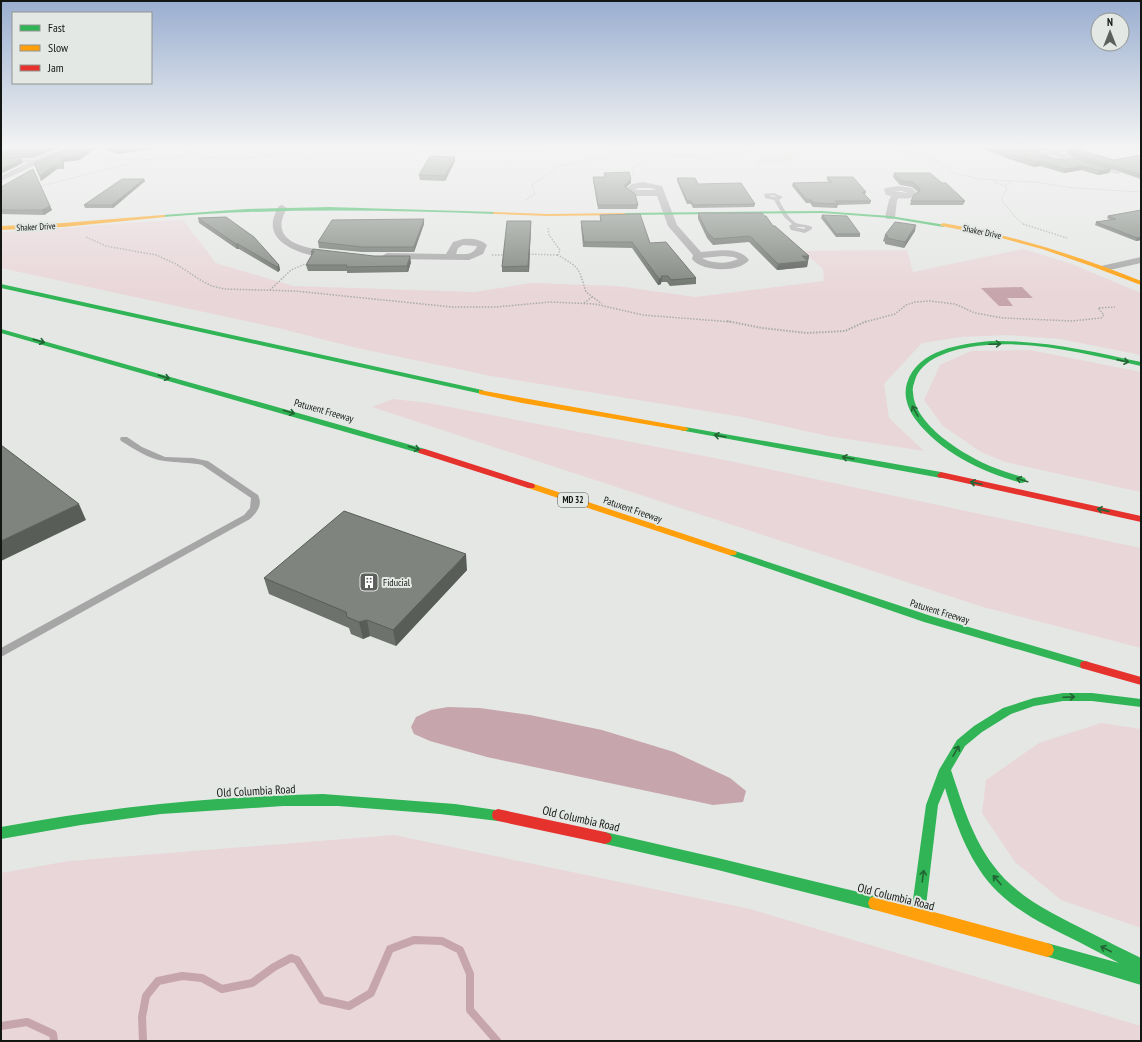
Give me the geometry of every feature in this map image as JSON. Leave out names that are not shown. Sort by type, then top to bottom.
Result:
[{"type":"main road","name":"Shaker Drive","points":[[1,228],[63,225],[177,214],[282,208],[374,208],[536,215],[822,212],[890,217],[939,224],[1001,236],[1053,250],[1105,268],[1141,283]]},
{"type":"main road","points":[[1,286],[522,401],[891,466],[959,479],[1141,519]]},
{"type":"main road","name":"Patuxent Freeway","points":[[1,331],[366,434],[469,465],[789,574],[928,619],[1141,681]]},
{"type":"main road","points":[[1033,483],[985,467],[963,456],[943,442],[925,426],[915,412],[909,398],[909,385],[912,376],[920,366],[933,357],[946,351],[983,344],[1050,346],[1141,364]]},
{"type":"main road","points":[[1083,496],[1141,512]]},
{"type":"main road","points":[[918,914],[932,806],[945,770],[960,743],[978,729],[1007,711],[1034,702],[1063,697],[1092,697],[1141,702]]},
{"type":"main road","points":[[945,770],[957,810],[967,833],[980,858],[996,880],[1015,898],[1039,915],[1141,966]]},
{"type":"main road","name":"Old Columbia Road","points":[[1,833],[57,822],[156,809],[230,803],[324,800],[460,809],[514,817],[576,830],[918,914],[1141,977]]},
{"type":"street","points":[[661,196],[677,232],[698,255]]},
{"type":"street","points":[[890,217],[893,200],[897,196]]},
{"type":"street","points":[[282,208],[276,227],[277,233],[282,238],[298,248],[328,255],[344,256]]},
{"type":"street","points":[[380,256],[469,257],[478,255],[481,252],[482,245],[461,242],[454,246],[450,256]]},
{"type":"street","points":[[1105,268],[1141,260]]},
{"type":"lane","points":[[776,199],[784,212],[796,225]]},
{"type":"lane","points":[[1,653],[247,517],[253,512],[256,506],[256,497],[205,463],[193,460],[164,459],[139,449],[124,439]]},
{"type":"path","points":[[524,202],[533,196]]},
{"type":"path","points":[[1003,196],[1002,201],[1018,220],[1024,224],[1069,239]]},
{"type":"path","points":[[548,223],[547,230],[560,250],[558,255]]},
{"type":"path","points":[[83,233],[94,242],[106,246],[151,254],[166,259],[212,286],[230,289],[317,293],[452,307],[496,307],[542,302],[602,305],[643,315],[726,321],[762,328],[807,333],[844,331],[870,320],[894,314],[906,304],[915,302],[944,302],[955,304],[975,313],[988,316],[1049,322],[1101,318],[1104,315],[1098,308],[1115,307]]},
{"type":"path","points":[[523,254],[558,255],[577,267],[583,279],[586,292],[602,305]]},
{"type":"path","points":[[270,290],[291,270],[328,255]]},
{"type":"path","points":[[478,255],[511,255]]},
{"type":"path","points":[[583,304],[592,298]]},
{"type":"shaded area","points":[[183,220],[216,263],[293,286],[474,292],[532,283],[617,286],[695,297],[824,281],[823,269],[803,251],[907,250],[913,272],[1023,249],[1072,264],[1141,293],[1141,355],[1060,339],[1007,335],[961,337],[922,343],[884,384],[889,418],[924,451],[828,436],[742,417],[491,376],[357,348],[278,328],[1,268],[1,232]]},
{"type":"shaded area","points":[[1022,287],[1033,298],[1007,298],[1013,306],[999,306],[981,288]]},
{"type":"shaded area","points":[[1030,350],[1141,372],[1141,492],[1005,462],[981,452],[943,426],[924,400],[940,365],[971,351]]},
{"type":"shaded area","points":[[393,399],[429,403],[725,460],[1141,548],[1141,648],[983,607],[372,407]]},
{"type":"shaded area","points":[[448,707],[480,708],[530,715],[602,730],[674,752],[730,778],[746,791],[743,802],[713,805],[487,757],[430,741],[414,734],[411,727],[416,717],[431,710]]},
{"type":"shaded area","points":[[1101,723],[1141,729],[1141,928],[1061,900],[1015,862],[982,813],[986,780],[1039,743]]},
{"type":"shaded area","points":[[394,835],[750,909],[1141,1026],[1141,1041],[1,1041],[1,873],[69,861]]},
{"type":"building","points":[[1,196],[45,196],[50,206],[42,210],[1,210]]},
{"type":"building","points":[[98,196],[124,196],[112,205],[84,205]]},
{"type":"building","points":[[596,196],[635,196],[638,205],[598,205]]},
{"type":"building","points":[[685,196],[749,196],[755,204],[693,205],[691,201],[687,201]]},
{"type":"building","points":[[803,196],[866,196],[871,201],[835,201],[838,204],[814,203],[811,200],[807,200]]},
{"type":"building","points":[[914,196],[959,196],[965,201],[911,201]]},
{"type":"building","points":[[1141,210],[1141,237],[1137,238],[1096,222],[1116,219],[1108,216]]},
{"type":"building","points":[[698,213],[762,213],[773,226],[775,226],[809,256],[802,256],[808,261],[778,264],[750,236],[714,239],[707,232]]},
{"type":"building","points":[[640,214],[650,243],[666,242],[696,278],[671,280],[668,276],[661,276],[662,278],[659,279],[632,242],[584,242],[581,221],[601,221],[600,215]]},
{"type":"building","points":[[822,215],[847,216],[860,234],[836,234]]},
{"type":"building","points":[[226,217],[254,237],[279,265],[277,267],[236,244],[198,218]]},
{"type":"building","points":[[424,219],[414,247],[362,247],[318,242],[332,220]]},
{"type":"building","points":[[507,221],[531,221],[528,266],[502,267]]},
{"type":"building","points":[[895,222],[916,225],[905,242],[886,238],[888,236],[885,235]]},
{"type":"building","points":[[313,249],[374,256],[410,256],[407,266],[346,267],[347,265],[306,265],[314,251],[311,252]]},
{"type":"building","points":[[1,445],[79,504],[1,541]]},
{"type":"building","name":"Fiducial","points":[[344,511],[466,554],[393,630],[367,620],[359,622],[347,617],[346,612],[264,578]]},
{"type":"waterway","points":[[143,1041],[142,1017],[146,996],[158,981],[182,976],[202,978],[222,989],[252,983],[274,967],[291,958],[297,960],[322,1000],[349,1006],[371,993],[390,949],[414,940],[442,941],[460,950],[470,974],[470,1010],[497,1041]]},
{"type":"waterway","points":[[1,1026],[27,1022],[53,1034],[54,1041]]},
{"type":"traffic: fast","points":[[163,216],[246,210],[329,208],[495,213]]},
{"type":"traffic: fast","points":[[624,214],[822,212],[890,217],[943,225]]},
{"type":"traffic: fast","points":[[1,286],[482,392]]},
{"type":"traffic: fast","points":[[1,331],[422,451]]},
{"type":"traffic: fast","points":[[1022,480],[987,468],[961,454],[931,432],[919,419],[911,405],[909,391],[913,376],[924,363],[938,354],[970,345],[1013,342],[1078,350],[1141,364]]},
{"type":"traffic: fast","points":[[685,429],[941,475]]},
{"type":"traffic: fast","points":[[732,553],[928,619],[1085,665]]},
{"type":"traffic: fast","points":[[918,914],[932,805],[945,770],[961,743],[978,729],[1007,711],[1034,702],[1063,697],[1092,697],[1141,703]]},
{"type":"traffic: fast","points":[[945,770],[958,809],[974,847],[988,870],[998,882],[1008,892],[1032,910],[1141,966]]},
{"type":"traffic: fast","points":[[1,833],[121,813],[242,802],[338,800],[440,808],[498,815]]},
{"type":"traffic: fast","points":[[605,838],[875,903]]},
{"type":"traffic: fast","points":[[1047,950],[1141,977]]},
{"type":"traffic: slow","points":[[495,213],[548,215],[624,214]]},
{"type":"traffic: slow","points":[[1,228],[63,225],[163,216]]},
{"type":"traffic: slow","points":[[943,225],[968,229],[1044,248],[1093,264],[1141,283]]},
{"type":"traffic: slow","points":[[482,392],[522,401],[685,429]]},
{"type":"traffic: slow","points":[[531,486],[732,553]]},
{"type":"traffic: slow","points":[[875,903],[1047,950]]},
{"type":"traffic: jam","points":[[422,451],[531,486]]},
{"type":"traffic: jam","points":[[941,475],[1141,519]]},
{"type":"traffic: jam","points":[[1085,665],[1141,681]]},
{"type":"traffic: jam","points":[[498,815],[605,838]]},
{"type":"place","name":"Fiducial","points":[[369,582]]}]
